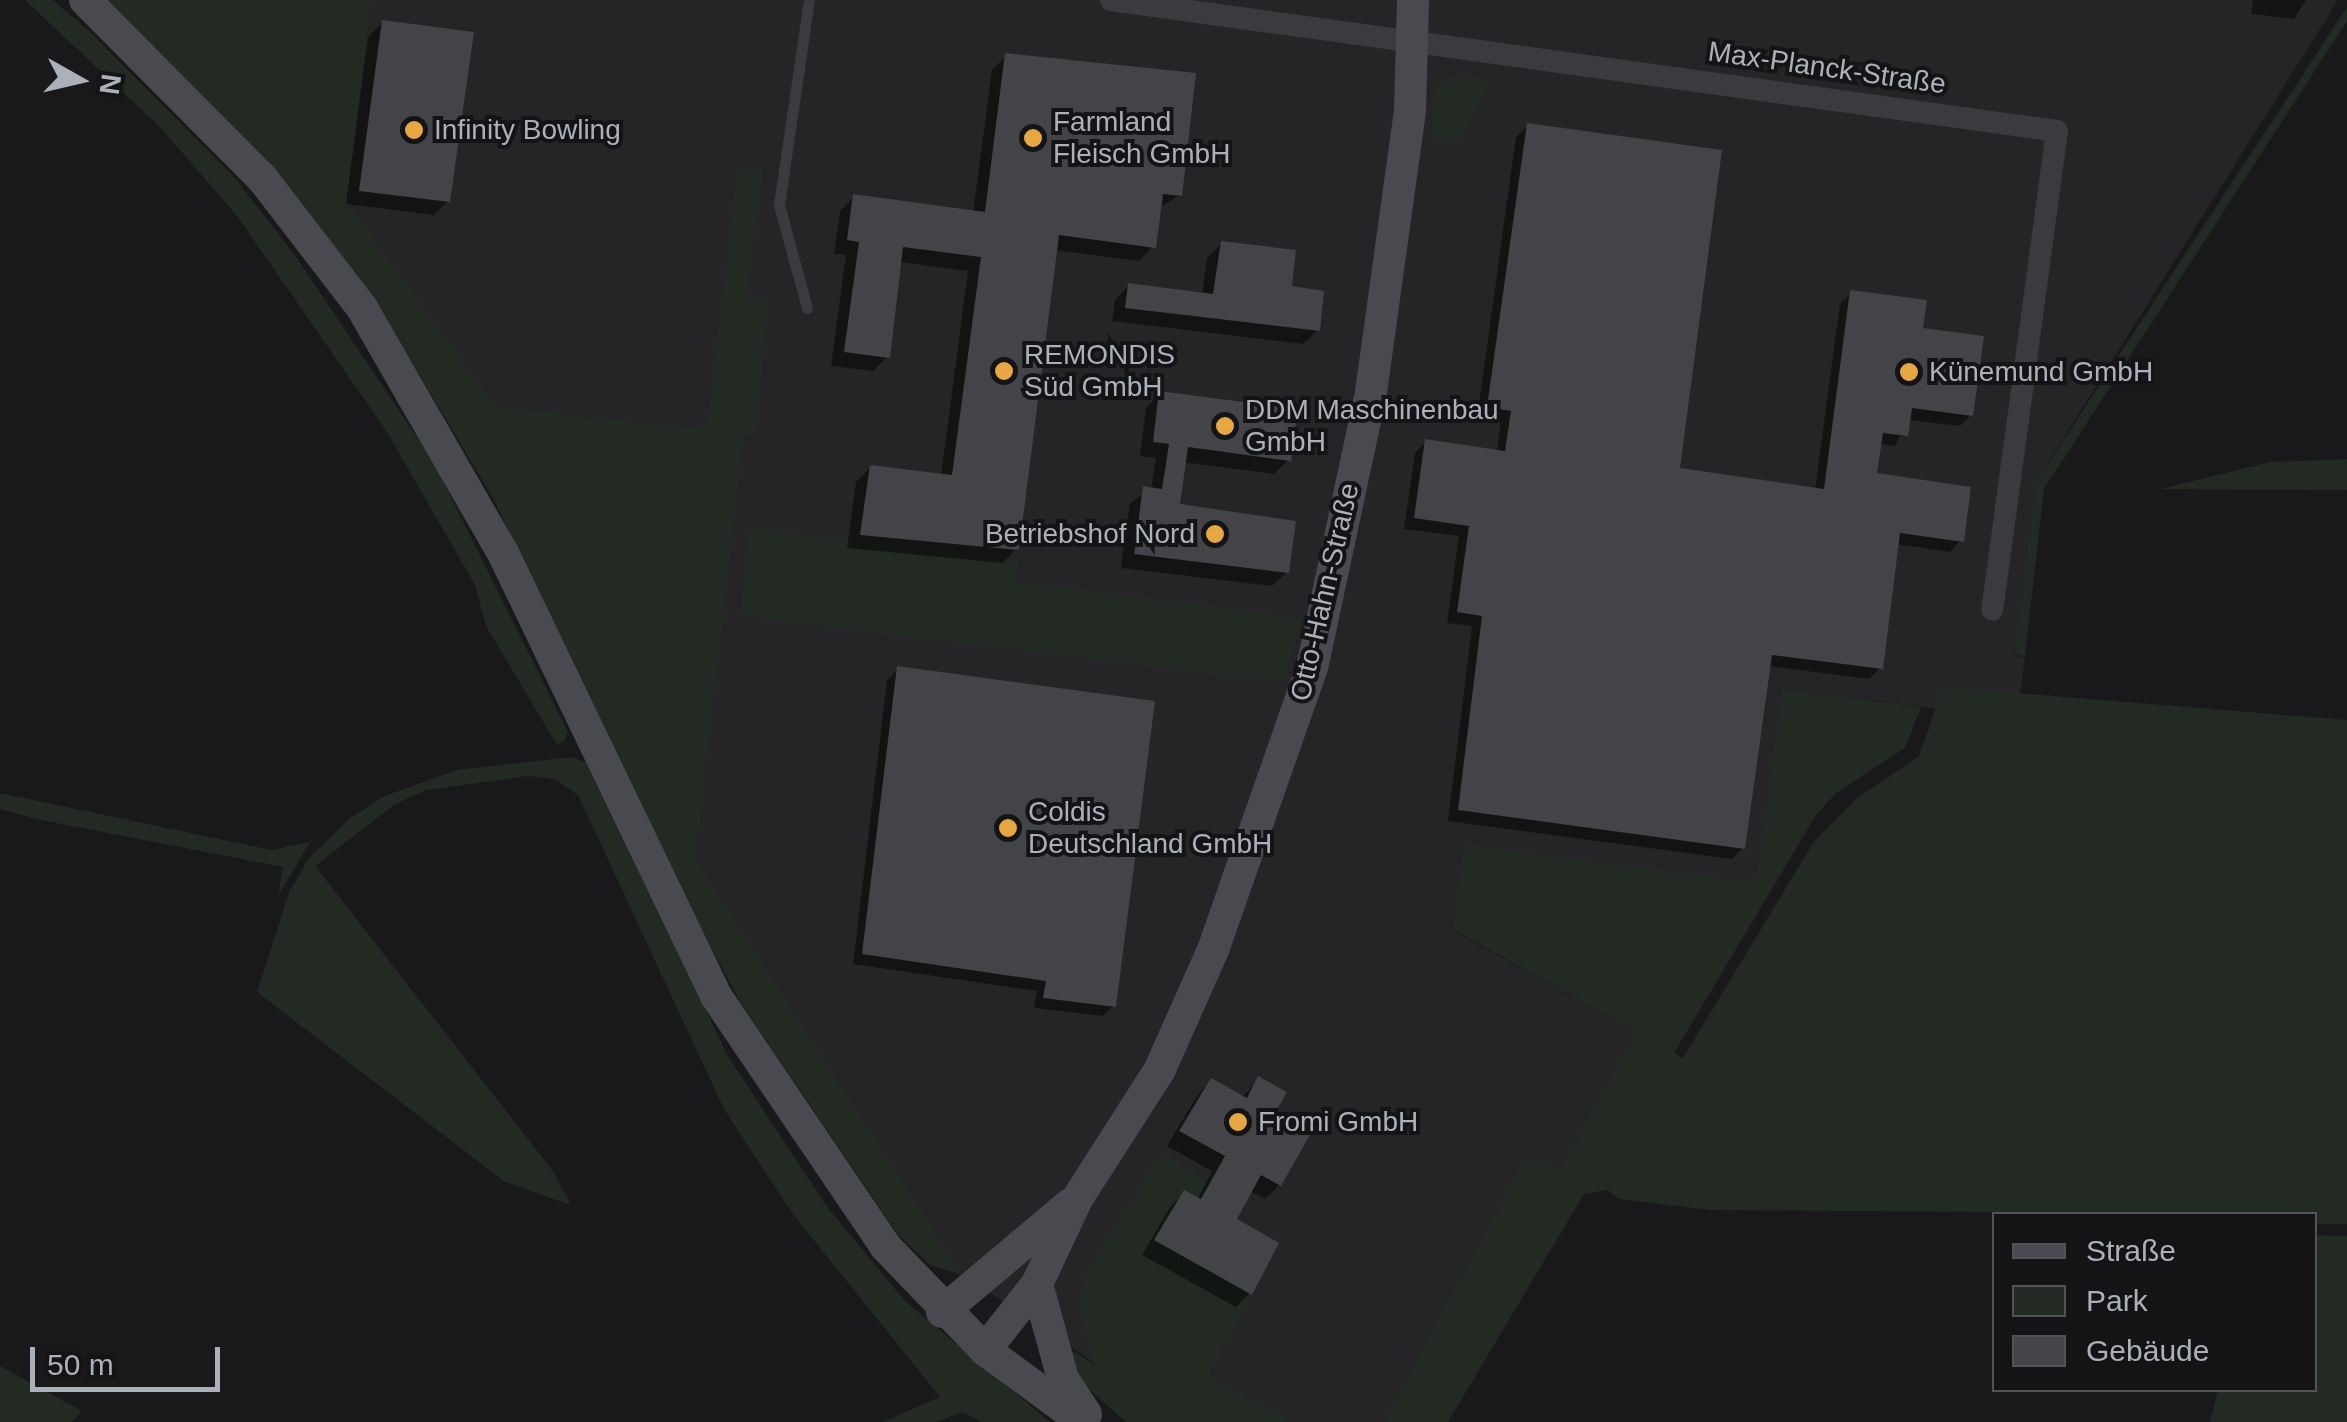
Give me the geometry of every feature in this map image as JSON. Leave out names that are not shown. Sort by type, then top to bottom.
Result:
[{"type":"street","points":[[85,0],[262,178],[362,308],[503,553],[716,996],[884,1246],[942,1312],[984,1350],[1083,1422]]},
{"type":"street","name":"Max-Planck-Straße","points":[[1111,0],[2056,131],[1992,610]]},
{"type":"street","name":"Otto-Hahn-Straße","points":[[1076,1200],[1160,1068],[1213,950],[1312,668],[1371,392],[1410,110],[1412,0]]},
{"type":"street","points":[[942,1312],[1076,1200]]},
{"type":"street","points":[[984,1350],[1037,1284],[1076,1200]]},
{"type":"street","points":[[1037,1284],[1063,1379],[1091,1422]]},
{"type":"lane","points":[[807,308],[779,205],[809,0]]},
{"type":"shaded area","points":[[372,0],[2338,0],[2036,482],[2014,656],[2025,657],[2020,695],[1943,687],[1939,709],[1784,688],[1757,883],[1454,931],[1636,1032],[1560,1171],[1525,1157],[1383,1422],[1183,1422],[963,1275],[696,859],[742,433],[494,406],[347,201]]},
{"type":"green space","points":[[25,0],[53,0],[88,30],[235,178],[296,257],[434,463],[568,732],[565,740],[557,745],[486,626],[475,585],[387,432],[237,216],[160,127]]},
{"type":"green space","points":[[103,0],[372,0],[347,201],[495,406],[707,429],[738,166],[763,170],[746,298],[767,302],[756,434],[743,433],[696,859],[963,1275],[930,1265],[899,1236],[742,1005],[681,892],[493,498],[410,359],[259,155]]},
{"type":"green space","points":[[2347,7],[2347,21],[2044,489],[2025,656],[2014,655],[2036,482]]},
{"type":"green space","points":[[1475,77],[1488,84],[1460,142],[1431,138],[1435,91],[1451,78]]},
{"type":"green space","points":[[2347,459],[2347,490],[2161,489],[2270,462]]},
{"type":"green space","points":[[749,527],[1018,562],[1016,582],[1301,618],[1284,682],[741,616]]},
{"type":"green space","points":[[1943,687],[2347,720],[2347,1224],[2317,1224],[2317,1212],[1711,1210],[1619,1199],[1607,1190],[1584,1194],[1448,1422],[1383,1422],[1525,1157],[1560,1170],[1636,1032],[1454,930],[1464,845],[1756,883],[1783,688],[1921,707],[1905,748],[1836,793],[1816,815],[1674,1053],[1683,1058],[1815,840],[1856,799],[1919,756]]},
{"type":"green space","points":[[572,757],[586,763],[729,1058],[828,1208],[904,1300],[1050,1422],[981,1422],[963,1412],[936,1422],[883,1422],[940,1397],[792,1213],[724,1109],[578,795],[555,779],[527,776],[427,790],[395,804],[315,866],[553,1171],[571,1205],[505,1182],[257,992],[289,893],[309,858],[350,818],[385,796],[457,770]]},
{"type":"green space","points":[[0,793],[272,850],[310,842],[278,896],[283,867],[41,820],[0,809]]},
{"type":"green space","points":[[1162,1152],[1210,1183],[1205,1202],[1184,1190],[1155,1240],[1252,1295],[1208,1376],[1292,1422],[1126,1422],[1089,1389],[1053,1339],[1094,1364],[1079,1309],[1086,1273]]},
{"type":"green space","points":[[2317,1235],[2347,1236],[2347,1422],[2210,1422],[2218,1392],[2317,1392]]},
{"type":"green space","points":[[0,1366],[82,1411],[71,1422],[0,1422]]},
{"type":"building","name":"Infinity Bowling","points":[[382,20],[474,32],[450,202],[359,191]]},
{"type":"building","points":[[1005,53],[1196,73],[1182,196],[1163,194],[1156,248],[1059,235],[1019,550],[860,535],[870,465],[952,475],[981,257],[903,247],[890,358],[844,352],[859,242],[847,240],[853,194],[985,212]]},
{"type":"building","points":[[1527,123],[1722,150],[1680,468],[1824,489],[1850,290],[1927,300],[1923,328],[1984,336],[1973,416],[1912,408],[1908,436],[1883,433],[1877,473],[1971,487],[1964,542],[1900,533],[1883,669],[1772,655],[1745,849],[1458,810],[1482,616],[1457,612],[1469,526],[1414,518],[1425,439],[1505,451],[1511,411],[1487,407]]},
{"type":"building","points":[[1221,241],[1296,250],[1292,286],[1324,291],[1320,331],[1125,308],[1128,283],[1213,294]]},
{"type":"building","points":[[1159,391],[1298,409],[1291,461],[1188,447],[1180,504],[1296,521],[1289,573],[1134,554],[1143,486],[1162,489],[1169,444],[1153,442]]},
{"type":"building","name":"Coldis Deutschland GmbH","points":[[897,666],[1155,701],[1116,1007],[1043,998],[1046,981],[862,954]]},
{"type":"building","points":[[1258,1076],[1287,1092],[1275,1113],[1311,1133],[1281,1186],[1261,1175],[1237,1219],[1279,1243],[1252,1295],[1154,1240],[1184,1190],[1201,1199],[1225,1156],[1179,1131],[1211,1078],[1247,1098]]},
{"type":"place","name":"Infinity Bowling","points":[[414,130]]},
{"type":"place","name":"Farmland Fleisch GmbH","points":[[1033,138]]},
{"type":"place","name":"REMONDIS Süd GmbH","points":[[1004,371]]},
{"type":"place","name":"Künemund GmbH","points":[[1909,372]]},
{"type":"place","name":"DDM Maschinenbau GmbH","points":[[1225,426]]},
{"type":"place","name":"Betriebshof Nord","points":[[1215,534]]},
{"type":"place","name":"Coldis Deutschland GmbH","points":[[1008,828]]},
{"type":"place","name":"Fromi GmbH","points":[[1238,1122]]}]
